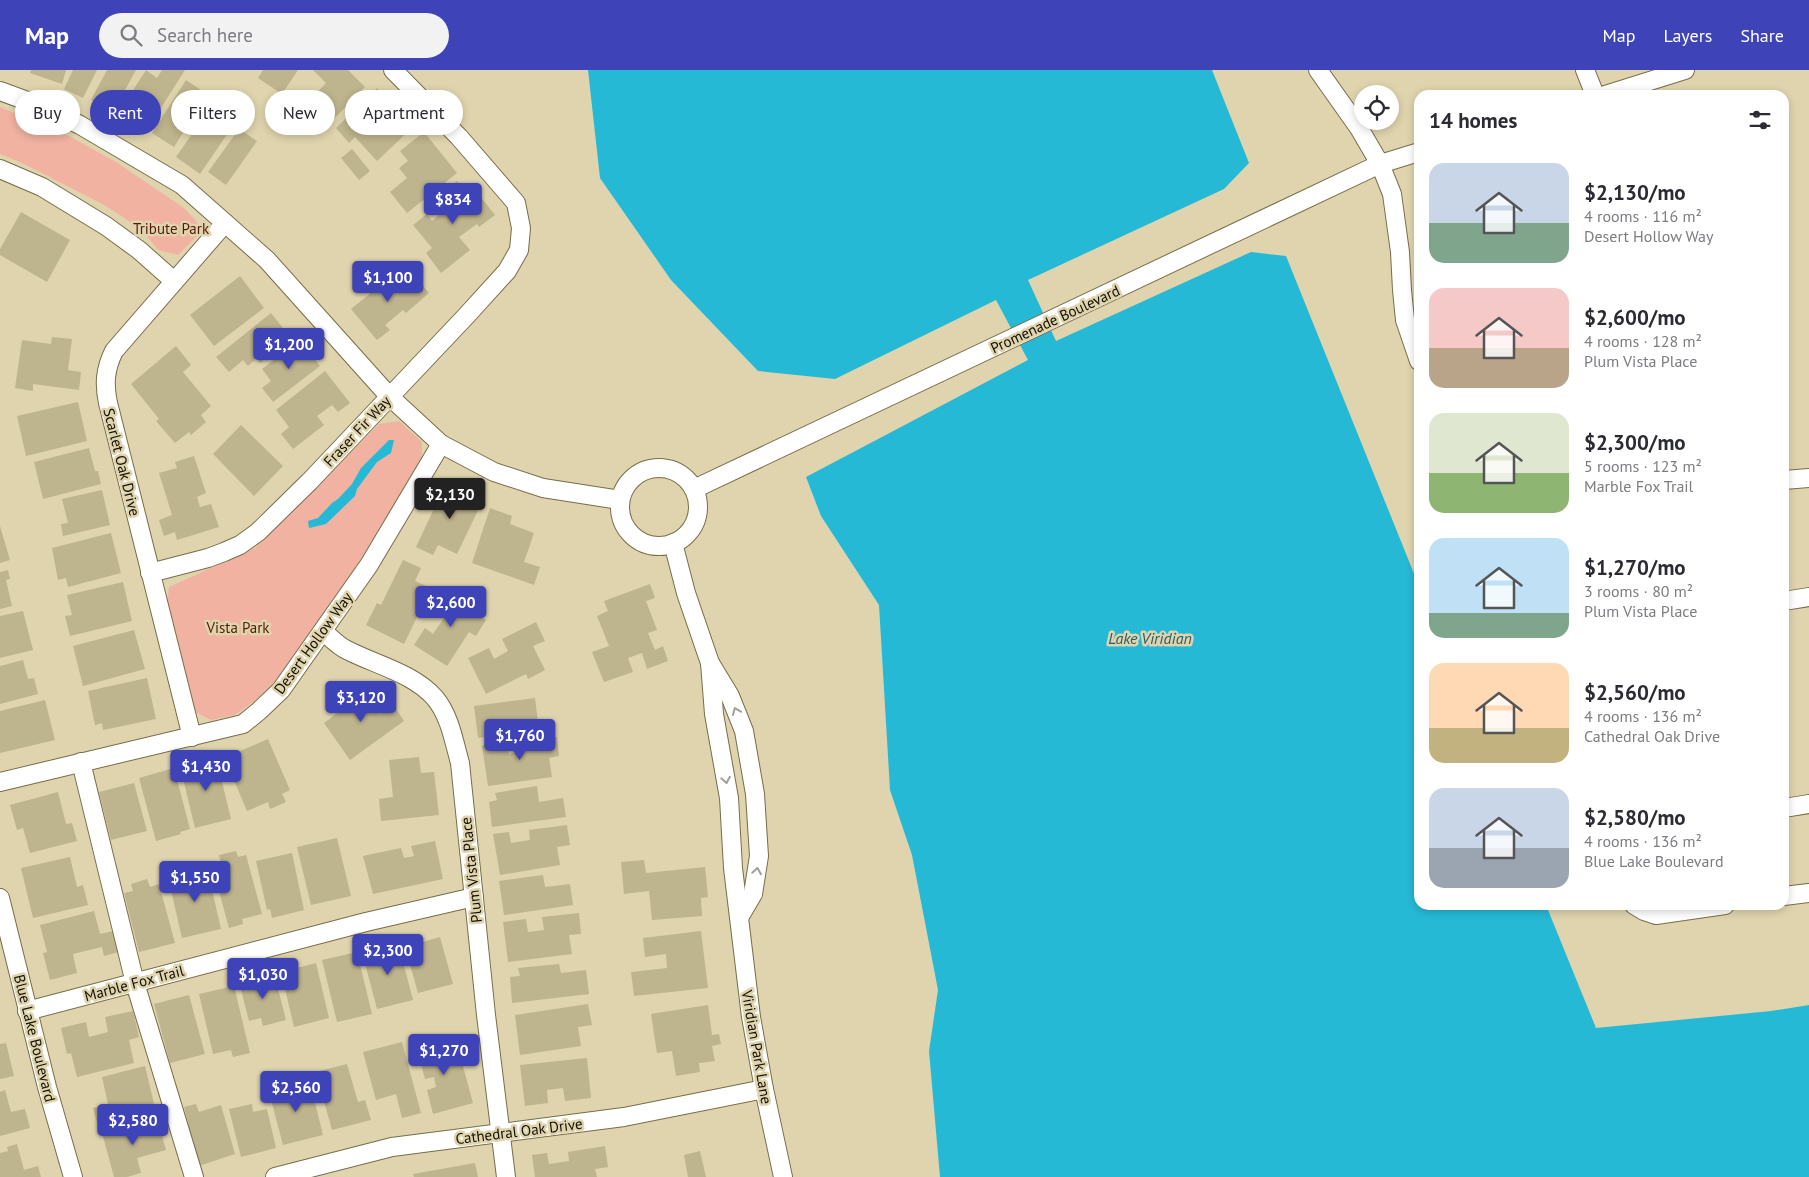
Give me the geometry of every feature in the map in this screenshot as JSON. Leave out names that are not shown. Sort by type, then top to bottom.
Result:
[{"type":"street","name":"Fraser Fir Way","points":[[150,573],[224,552],[258,532],[310,481],[507,271],[520,250],[522,236],[520,215],[516,203],[454,131],[394,70]]},
{"type":"street","points":[[1318,70],[1356,124],[1380,164],[1392,194],[1397,218],[1405,320],[1414,346]]},
{"type":"street","points":[[1585,70],[1593,90]]},
{"type":"street","points":[[1621,90],[1685,70]]},
{"type":"street","points":[[0,91],[46,108],[112,143],[182,185],[267,260],[389,396],[442,444],[494,472],[534,485],[584,496],[620,500]]},
{"type":"street","name":"Promenade Boulevard","points":[[694,489],[1380,164],[1414,154]]},
{"type":"street","points":[[0,169],[42,187],[106,226],[139,250],[174,281]]},
{"type":"street","name":"Scarlet Oak Drive","points":[[192,737],[105,388],[108,363],[114,351],[225,223]]},
{"type":"street","name":"Desert Hollow Way","points":[[0,782],[243,724],[281,690],[369,565],[442,444]]},
{"type":"street","points":[[658,467],[674,471],[687,480],[694,489],[698,510],[690,530],[682,538],[673,543],[653,545],[634,537],[628,530],[623,520],[620,500],[630,481],[638,474],[658,467]]},
{"type":"street","points":[[1789,480],[1809,478]]},
{"type":"street","name":"Viridian Park Lane","points":[[673,543],[686,593],[710,662],[730,696],[744,730],[755,794],[759,856],[753,894],[740,916]]},
{"type":"street","points":[[1789,600],[1809,597]]},
{"type":"street","name":"Plum Vista Place","points":[[322,631],[345,650],[383,666],[420,686],[435,698],[452,730],[460,763],[486,1014],[506,1177]]},
{"type":"street","name":"Viridian Park Lane","points":[[710,662],[714,714],[729,798],[733,868],[740,916],[742,955],[764,1089],[783,1177]]},
{"type":"street","points":[[81,762],[135,983],[194,1177]]},
{"type":"street","points":[[1789,807],[1809,804]]},
{"type":"street","points":[[1789,895],[1809,893]]},
{"type":"street","name":"Marble Fox Trail","points":[[27,1011],[366,922],[474,897]]},
{"type":"street","name":"Blue Lake Boulevard","points":[[0,898],[46,1087],[72,1177]]},
{"type":"street","points":[[1641,910],[1656,915],[1690,910]]},
{"type":"street","name":"Cathedral Oak Drive","points":[[275,1177],[293,1175],[392,1147],[624,1117],[764,1089]]},
{"type":"green space","name":"Tribute Park","points":[[0,107],[15,113],[15,135],[67,135],[116,162],[184,208],[197,222],[198,235],[178,255],[158,250],[139,229],[115,211],[32,168],[0,154]]},
{"type":"green space","name":"Vista Park","points":[[399,421],[422,442],[422,463],[302,651],[271,689],[235,715],[211,720],[193,711],[166,616],[169,587],[255,548],[379,424]]},
{"type":"water","name":"Lake Viridian","points":[[588,70],[1212,70],[1249,163],[1224,189],[1028,280],[1056,341],[1251,252],[1286,256],[1414,574],[1414,910],[1548,910],[1596,1028],[1771,1011],[1809,1005],[1809,1177],[940,1177],[929,1051],[938,990],[912,855],[890,790],[879,605],[821,516],[806,477],[1028,360],[996,300],[835,379],[758,371],[671,280],[600,178]]},
{"type":"water","points":[[389,440],[394,440],[391,453],[377,462],[357,489],[355,496],[326,524],[309,528],[308,521],[318,518],[338,499],[352,484],[361,468]]},
{"type":"building","points":[[31,70],[66,70],[62,84],[30,73]]},
{"type":"building","points":[[73,70],[97,70],[83,98],[80,97],[80,90],[64,89]]},
{"type":"building","points":[[107,70],[136,70],[125,90],[96,90]]},
{"type":"building","points":[[146,70],[157,78],[162,70],[185,70],[161,108],[161,90],[133,90]]},
{"type":"building","points":[[263,70],[298,70],[285,90],[276,90],[258,78]]},
{"type":"building","points":[[313,70],[348,70],[365,87],[362,90],[345,90],[345,107],[335,118],[335,90],[319,90],[326,83]]},
{"type":"building","points":[[186,80],[201,90],[180,90]]},
{"type":"building","points":[[171,103],[171,135],[181,135],[174,147],[155,135],[161,135],[161,119]]},
{"type":"building","points":[[345,119],[345,135],[405,135],[377,161],[355,137],[349,143],[336,128]]},
{"type":"building","points":[[191,135],[227,135],[200,174],[176,157]]},
{"type":"building","points":[[235,135],[248,135],[257,141],[226,185],[208,172]]},
{"type":"building","points":[[420,135],[426,135],[457,173],[407,213],[390,192],[407,178],[399,168],[408,161],[400,151]]},
{"type":"building","points":[[352,149],[370,171],[359,180],[341,158]]},
{"type":"building","points":[[457,181],[470,196],[476,191],[495,215],[479,227],[477,224],[459,237],[470,250],[441,273],[426,253],[432,248],[413,225],[427,214],[432,221],[446,209],[437,197]]},
{"type":"building","points":[[21,212],[70,240],[47,282],[0,255],[0,249]]},
{"type":"building","points":[[398,271],[410,285],[417,279],[429,293],[406,313],[403,310],[385,325],[390,330],[377,340],[351,309]]},
{"type":"building","points":[[240,276],[264,308],[214,346],[190,315]]},
{"type":"building","points":[[271,313],[291,338],[260,363],[257,358],[248,366],[243,360],[229,372],[216,357]]},
{"type":"building","points":[[52,337],[72,339],[68,370],[81,372],[79,390],[33,384],[33,391],[15,388],[22,340],[51,344]]},
{"type":"building","points":[[300,340],[320,366],[273,402],[262,388],[271,381],[262,369]]},
{"type":"building","points":[[176,346],[191,365],[183,372],[211,406],[201,415],[206,422],[191,435],[189,432],[175,443],[156,421],[159,419],[131,384]]},
{"type":"building","points":[[325,371],[350,403],[338,412],[332,405],[317,416],[324,425],[293,449],[281,434],[289,427],[276,410]]},
{"type":"building","points":[[78,402],[87,441],[26,456],[17,416]]},
{"type":"building","points":[[241,425],[283,466],[254,496],[213,454]]},
{"type":"building","points":[[89,448],[95,471],[98,471],[101,484],[43,499],[34,462]]},
{"type":"building","points":[[194,456],[206,493],[197,497],[200,507],[211,504],[219,527],[177,540],[175,532],[164,536],[159,520],[172,515],[159,473],[177,468],[175,462]]},
{"type":"building","points":[[447,481],[484,498],[457,554],[438,545],[433,555],[416,547]]},
{"type":"building","points":[[102,490],[110,525],[63,536],[61,524],[68,523],[62,499]]},
{"type":"building","points":[[490,508],[512,516],[510,524],[534,533],[524,562],[540,567],[534,585],[472,563]]},
{"type":"building","points":[[0,526],[10,560],[0,563]]},
{"type":"building","points":[[111,533],[121,573],[68,587],[66,578],[58,580],[52,548]]},
{"type":"building","points":[[403,560],[421,568],[415,581],[431,588],[404,644],[366,625],[377,603],[381,605]]},
{"type":"building","points":[[8,570],[10,579],[6,580],[12,606],[0,609],[0,572]]},
{"type":"building","points":[[123,582],[132,621],[70,636],[65,616],[72,615],[67,595]]},
{"type":"building","points":[[650,584],[655,598],[646,601],[657,630],[648,633],[655,650],[663,646],[668,661],[647,669],[642,653],[628,658],[633,672],[604,682],[592,652],[609,646],[597,616],[608,611],[604,601]]},
{"type":"building","points":[[453,586],[468,595],[462,604],[486,620],[476,636],[469,632],[447,666],[414,645],[425,628],[433,634],[444,618],[436,612]]},
{"type":"building","points":[[23,611],[33,650],[0,658],[0,616]]},
{"type":"building","points":[[536,622],[545,641],[533,646],[545,670],[528,679],[526,674],[486,694],[468,658],[489,648],[494,659],[508,651],[502,639]]},
{"type":"building","points":[[134,630],[145,669],[83,686],[73,646]]},
{"type":"building","points":[[23,660],[28,679],[34,678],[38,694],[0,704],[0,666]]},
{"type":"building","points":[[147,678],[156,719],[103,730],[102,723],[95,725],[88,691]]},
{"type":"building","points":[[358,685],[379,714],[393,704],[404,721],[350,760],[324,723],[347,706],[341,697]]},
{"type":"building","points":[[535,698],[539,730],[478,738],[474,706]]},
{"type":"building","points":[[45,700],[55,740],[0,753],[0,711]]},
{"type":"building","points":[[557,737],[559,756],[549,758],[552,777],[488,786],[482,746],[507,742],[509,754],[519,752],[518,742]]},
{"type":"building","points":[[268,739],[290,790],[282,794],[286,802],[270,809],[268,802],[247,811],[227,764],[242,757],[240,751]]},
{"type":"building","points":[[216,757],[231,819],[195,828],[180,766]]},
{"type":"building","points":[[419,757],[421,773],[434,772],[439,815],[381,821],[379,799],[393,797],[389,760]]},
{"type":"building","points":[[174,768],[190,829],[180,832],[181,834],[156,841],[139,778]]},
{"type":"building","points":[[134,783],[147,831],[111,840],[99,792]]},
{"type":"building","points":[[537,786],[539,802],[563,798],[566,817],[492,827],[489,802],[497,800],[495,793]]},
{"type":"building","points":[[58,792],[66,824],[72,823],[77,841],[30,853],[23,828],[17,830],[10,805]]},
{"type":"building","points":[[567,825],[570,845],[557,847],[560,865],[500,875],[493,834],[509,832],[511,843],[530,840],[529,830]]},
{"type":"building","points":[[337,838],[351,896],[311,905],[297,847]]},
{"type":"building","points":[[435,841],[443,879],[373,894],[363,856],[401,848],[404,858],[414,856],[411,846]]},
{"type":"building","points":[[236,851],[238,857],[246,855],[262,914],[242,919],[243,924],[229,928],[212,865],[221,863],[219,855]]},
{"type":"building","points":[[292,853],[304,910],[272,918],[270,909],[267,910],[256,861]]},
{"type":"building","points":[[70,857],[77,887],[83,885],[88,905],[33,918],[21,868]]},
{"type":"building","points":[[644,860],[646,873],[705,867],[708,897],[701,898],[702,916],[652,920],[649,891],[624,894],[621,862]]},
{"type":"building","points":[[207,868],[221,929],[182,938],[168,877]]},
{"type":"building","points":[[543,875],[545,887],[570,884],[573,905],[504,915],[499,881]]},
{"type":"building","points":[[147,879],[150,887],[159,884],[175,943],[139,952],[124,893],[133,891],[131,884]]},
{"type":"building","points":[[94,911],[100,934],[113,931],[119,952],[104,956],[102,947],[73,954],[77,973],[50,980],[43,953],[47,952],[40,925]]},
{"type":"building","points":[[579,913],[581,934],[569,935],[572,954],[508,962],[503,922],[526,919],[528,932],[544,930],[542,917]]},
{"type":"building","points":[[701,931],[708,988],[634,996],[631,972],[667,968],[666,954],[645,957],[643,938]]},
{"type":"building","points":[[440,937],[453,984],[418,993],[405,947]]},
{"type":"building","points":[[398,943],[413,1000],[377,1009],[362,952]]},
{"type":"building","points":[[357,952],[372,1014],[337,1022],[322,960]]},
{"type":"building","points":[[316,963],[329,1018],[294,1027],[281,972]]},
{"type":"building","points":[[559,964],[561,973],[586,970],[589,994],[512,1003],[510,977],[520,976],[518,968]]},
{"type":"building","points":[[274,973],[286,1020],[263,1026],[261,1018],[249,1021],[239,982]]},
{"type":"building","points":[[234,986],[250,1053],[233,1057],[231,1050],[213,1054],[199,994]]},
{"type":"building","points":[[189,995],[205,1054],[170,1063],[154,1004]]},
{"type":"building","points":[[588,1004],[592,1025],[578,1027],[581,1046],[520,1055],[515,1015]]},
{"type":"building","points":[[708,1005],[712,1035],[719,1034],[721,1044],[712,1046],[715,1061],[699,1063],[700,1072],[676,1076],[672,1051],[657,1053],[651,1014]]},
{"type":"building","points":[[133,1011],[139,1037],[129,1040],[134,1063],[77,1077],[71,1053],[67,1054],[61,1028],[86,1022],[89,1037],[108,1032],[105,1017]]},
{"type":"building","points":[[435,1037],[438,1049],[457,1044],[473,1103],[433,1114],[427,1090],[436,1087],[434,1077],[425,1079],[415,1042]]},
{"type":"building","points":[[402,1042],[421,1113],[402,1118],[396,1094],[376,1100],[363,1052]]},
{"type":"building","points":[[6,1043],[14,1076],[0,1079],[0,1044]]},
{"type":"building","points":[[587,1058],[591,1098],[565,1101],[563,1088],[547,1090],[548,1103],[525,1106],[520,1065]]},
{"type":"building","points":[[347,1064],[358,1102],[365,1100],[371,1120],[332,1130],[316,1072]]},
{"type":"building","points":[[145,1066],[156,1112],[98,1126],[93,1108],[108,1104],[102,1077]]},
{"type":"building","points":[[310,1082],[323,1135],[283,1145],[269,1092]]},
{"type":"building","points":[[5,1090],[11,1112],[25,1109],[30,1128],[0,1136],[0,1092]]},
{"type":"building","points":[[196,1104],[199,1112],[221,1105],[235,1154],[199,1166],[184,1107]]},
{"type":"building","points":[[252,1104],[253,1112],[267,1109],[276,1148],[241,1157],[229,1109]]},
{"type":"building","points":[[157,1118],[166,1150],[137,1158],[141,1173],[127,1177],[114,1177],[102,1133]]},
{"type":"building","points":[[17,1144],[24,1170],[38,1166],[41,1177],[0,1177],[0,1153],[8,1151],[7,1147]]},
{"type":"building","points":[[605,1146],[608,1167],[595,1169],[597,1177],[535,1177],[532,1155],[547,1153],[549,1164],[569,1161],[568,1152]]},
{"type":"building","points":[[700,1151],[706,1177],[688,1177],[684,1155]]},
{"type":"building","points":[[475,1163],[478,1177],[414,1177],[413,1174]]}]
